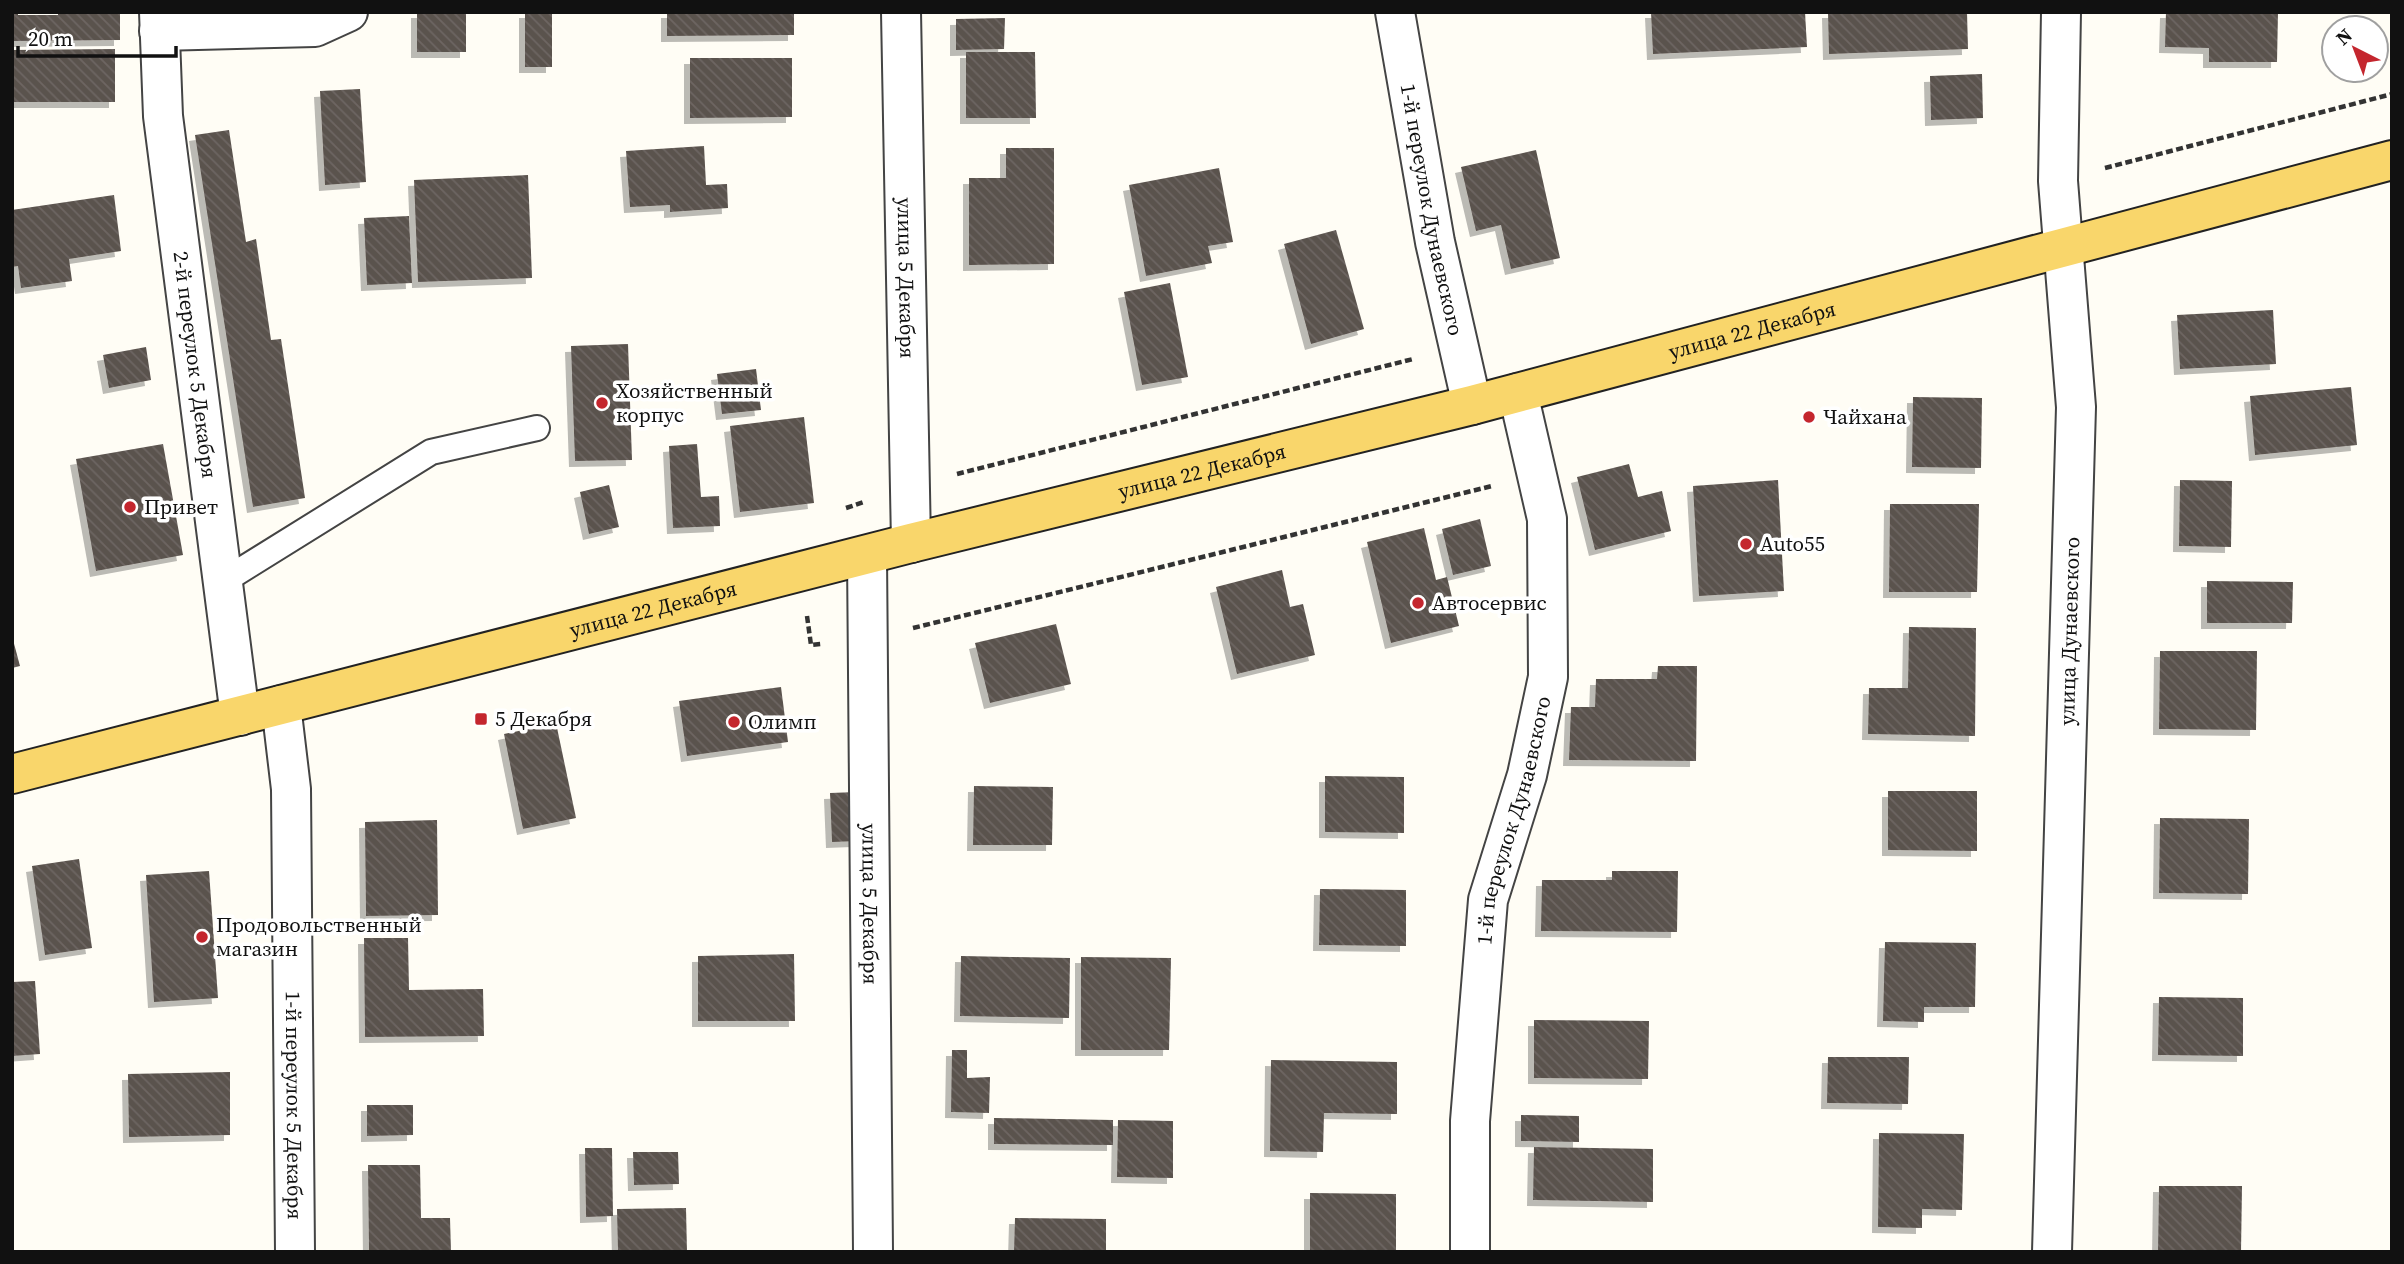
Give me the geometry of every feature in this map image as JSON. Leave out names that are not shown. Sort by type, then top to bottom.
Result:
[{"type":"main road","name":"улица 22 Декабря","points":[[12,774],[911,543],[1472,405],[2392,160]]},
{"type":"street","points":[[159,22],[315,27],[348,12]]},
{"type":"street","name":"улица 5 Декабря","points":[[901,12],[911,543]]},
{"type":"street","name":"1-й переулок Дунаевского","points":[[1395,12],[1436,242],[1472,405]]},
{"type":"street","name":"улица Дунаевского","points":[[2052,1252],[2076,407],[2058,180],[2061,12]]},
{"type":"street","name":"2-й переулок 5 Декабря","points":[[159,22],[163,116],[240,716]]},
{"type":"street","name":"1-й переулок Дунаевского","points":[[1470,1252],[1469,1121],[1488,900],[1527,775],[1548,677],[1547,519],[1518,393]]},
{"type":"street","name":"улица 5 Декабря","points":[[867,556],[873,1252]]},
{"type":"street","name":"1-й переулок 5 Декабря","points":[[281,705],[291,789],[295,1252]]},
{"type":"lane","points":[[222,582],[431,452],[537,428]]},
{"type":"path","points":[[2058,180],[2392,94]]},
{"type":"path","points":[[833,512],[909,486],[1461,347]]},
{"type":"path","points":[[811,645],[867,639],[1537,475]]},
{"type":"building","points":[[12,12],[18,12],[18,15],[58,15],[58,12],[120,12],[120,40],[12,41]]},
{"type":"building","points":[[417,12],[466,12],[466,52],[417,52]]},
{"type":"building","points":[[525,12],[552,12],[552,67],[525,67]]},
{"type":"building","points":[[667,12],[794,12],[794,35],[667,36]]},
{"type":"building","points":[[1651,12],[1805,12],[1807,47],[1653,54]]},
{"type":"building","points":[[1828,12],[1967,12],[1968,49],[1829,54]]},
{"type":"building","points":[[2166,12],[2278,12],[2277,62],[2209,62],[2209,48],[2165,47]]},
{"type":"building","points":[[1005,18],[1004,49],[956,50],[956,19]]},
{"type":"building","points":[[115,49],[115,102],[12,102],[12,50]]},
{"type":"building","points":[[966,52],[1035,52],[1036,118],[966,118]]},
{"type":"building","points":[[690,58],[792,58],[792,117],[690,118]]},
{"type":"building","points":[[1982,74],[1983,118],[1931,120],[1930,76]]},
{"type":"building","points":[[360,89],[366,182],[325,185],[320,91]]},
{"type":"building","points":[[229,130],[246,242],[256,239],[271,340],[281,339],[305,498],[253,507],[195,135]]},
{"type":"building","points":[[704,146],[706,185],[727,184],[728,208],[670,212],[670,205],[630,207],[626,151]]},
{"type":"building","points":[[1006,148],[1054,148],[1054,264],[969,265],[969,178],[1006,178]]},
{"type":"building","points":[[1536,150],[1560,258],[1511,269],[1501,225],[1476,231],[1461,167]]},
{"type":"building","points":[[1219,168],[1233,242],[1208,246],[1212,263],[1146,276],[1129,185]]},
{"type":"building","points":[[528,175],[532,278],[418,282],[414,180]]},
{"type":"building","points":[[114,195],[121,251],[69,259],[72,281],[21,288],[18,266],[12,267],[12,210]]},
{"type":"building","points":[[409,216],[412,283],[367,285],[364,218]]},
{"type":"building","points":[[1336,230],[1364,329],[1311,344],[1284,244]]},
{"type":"building","points":[[1170,283],[1188,377],[1142,385],[1124,292]]},
{"type":"building","points":[[2273,310],[2276,364],[2180,369],[2177,315]]},
{"type":"building","name":"Хозяйственный корпус","points":[[628,344],[632,460],[575,461],[571,346]]},
{"type":"building","points":[[146,347],[151,380],[109,388],[103,355]]},
{"type":"building","points":[[756,369],[761,410],[722,414],[717,374]]},
{"type":"building","points":[[2351,387],[2357,445],[2255,455],[2250,396]]},
{"type":"building","points":[[1913,397],[1982,398],[1981,468],[1912,467]]},
{"type":"building","points":[[804,417],[814,503],[740,512],[730,426]]},
{"type":"building","name":"Привет","points":[[163,444],[183,555],[96,571],[76,459]]},
{"type":"building","points":[[697,444],[701,497],[719,496],[720,526],[673,528],[669,446]]},
{"type":"building","points":[[1629,464],[1638,497],[1662,491],[1671,531],[1595,550],[1577,477]]},
{"type":"building","points":[[1778,480],[1784,591],[1699,596],[1693,486]]},
{"type":"building","points":[[2180,480],[2232,481],[2231,547],[2179,546]]},
{"type":"building","points":[[609,485],[619,527],[589,534],[580,492]]},
{"type":"building","points":[[1890,504],[1979,504],[1977,592],[1889,592]]},
{"type":"building","points":[[1480,519],[1491,566],[1453,575],[1442,529]]},
{"type":"building","name":"Автосервис","points":[[1424,528],[1436,580],[1447,577],[1459,626],[1391,643],[1367,542]]},
{"type":"building","points":[[1282,570],[1290,607],[1303,604],[1315,655],[1237,674],[1216,587]]},
{"type":"building","points":[[2207,581],[2293,582],[2292,623],[2207,623]]},
{"type":"building","points":[[1056,624],[1071,684],[990,703],[975,643]]},
{"type":"building","points":[[1909,627],[1976,628],[1975,736],[1868,734],[1869,688],[1908,688]]},
{"type":"building","points":[[12,636],[20,666],[12,668]]},
{"type":"building","points":[[2160,651],[2257,651],[2256,730],[2159,729]]},
{"type":"building","points":[[1658,666],[1697,666],[1696,761],[1569,760],[1571,707],[1595,707],[1596,679],[1657,679]]},
{"type":"building","name":"Олимп","points":[[781,687],[788,742],[687,756],[679,701]]},
{"type":"building","points":[[556,723],[576,818],[523,829],[504,734]]},
{"type":"building","points":[[1325,776],[1404,777],[1404,833],[1325,832]]},
{"type":"building","points":[[974,786],[1053,787],[1052,845],[973,845]]},
{"type":"building","points":[[1888,791],[1977,791],[1977,851],[1888,850]]},
{"type":"building","points":[[857,792],[858,841],[832,842],[830,793]]},
{"type":"building","points":[[2160,818],[2249,819],[2248,894],[2159,893]]},
{"type":"building","points":[[437,820],[438,915],[366,916],[365,822]]},
{"type":"building","points":[[79,859],[92,948],[45,955],[32,866]]},
{"type":"building","points":[[209,871],[218,998],[154,1002],[146,875]]},
{"type":"building","points":[[1612,871],[1678,871],[1677,932],[1541,931],[1542,880],[1612,880]]},
{"type":"building","points":[[1320,889],[1406,890],[1406,946],[1319,945]]},
{"type":"building","points":[[364,938],[408,938],[409,990],[483,989],[484,1036],[365,1037]]},
{"type":"building","points":[[1885,942],[1976,943],[1975,1007],[1924,1007],[1924,1022],[1883,1021]]},
{"type":"building","points":[[794,954],[795,1021],[698,1021],[698,956]]},
{"type":"building","points":[[961,956],[1070,958],[1069,1018],[960,1016]]},
{"type":"building","points":[[1081,957],[1171,958],[1169,1050],[1081,1050]]},
{"type":"building","points":[[35,981],[40,1054],[12,1056],[12,982]]},
{"type":"building","points":[[2159,997],[2243,998],[2243,1056],[2158,1055]]},
{"type":"building","points":[[1534,1020],[1649,1021],[1648,1079],[1534,1078]]},
{"type":"building","points":[[952,1050],[967,1050],[967,1078],[990,1077],[989,1113],[951,1112]]},
{"type":"building","points":[[1828,1057],[1909,1057],[1908,1104],[1827,1103]]},
{"type":"building","points":[[1271,1060],[1397,1062],[1397,1114],[1324,1113],[1323,1152],[1270,1151]]},
{"type":"building","points":[[230,1072],[230,1135],[129,1137],[128,1074]]},
{"type":"building","points":[[367,1105],[413,1105],[413,1135],[367,1136]]},
{"type":"building","points":[[1521,1115],[1579,1116],[1579,1142],[1521,1141]]},
{"type":"building","points":[[994,1118],[1113,1120],[1113,1145],[994,1144]]},
{"type":"building","points":[[1118,1120],[1173,1121],[1173,1178],[1117,1177]]},
{"type":"building","points":[[1879,1133],[1964,1134],[1962,1210],[1922,1209],[1922,1228],[1878,1227]]},
{"type":"building","points":[[1534,1147],[1653,1149],[1653,1202],[1533,1200]]},
{"type":"building","points":[[585,1148],[612,1148],[613,1216],[586,1217]]},
{"type":"building","points":[[633,1152],[678,1152],[679,1184],[634,1185]]},
{"type":"building","points":[[368,1165],[420,1165],[421,1218],[450,1218],[451,1252],[369,1252]]},
{"type":"building","points":[[2159,1186],[2242,1186],[2241,1252],[2158,1252]]},
{"type":"building","points":[[1310,1193],[1396,1194],[1396,1252],[1310,1252]]},
{"type":"building","points":[[686,1208],[687,1252],[618,1252],[617,1209]]},
{"type":"building","points":[[1015,1218],[1106,1219],[1106,1252],[1014,1252]]},
{"type":"place","name":"Хозяйственный корпус","points":[[602,403]]},
{"type":"place","name":"Чайхана","points":[[1809,417]]},
{"type":"place","name":"Привет","points":[[130,507]]},
{"type":"place","name":"Auto55","points":[[1746,544]]},
{"type":"place","name":"Автосервис","points":[[1418,603]]},
{"type":"place","name":"5 Декабря","points":[[481,719]]},
{"type":"place","name":"Олимп","points":[[734,722]]},
{"type":"place","name":"Продовольственный магазин","points":[[202,937]]}]
